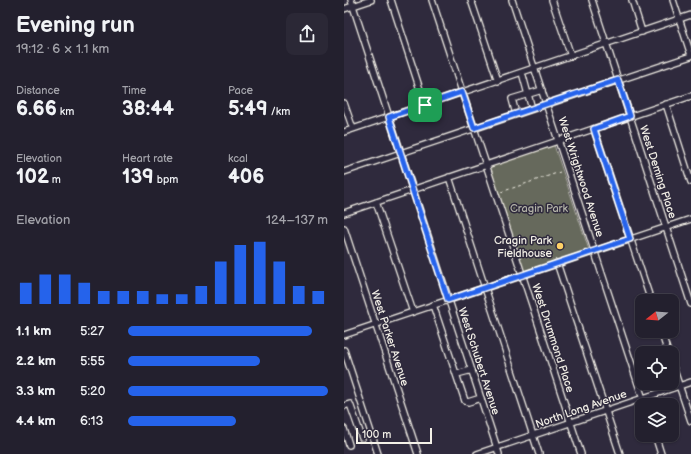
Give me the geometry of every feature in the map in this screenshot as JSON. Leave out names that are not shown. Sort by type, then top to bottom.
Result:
[{"type":"street","points":[[344,9],[352,3],[371,0]]},
{"type":"street","points":[[391,0],[425,105]]},
{"type":"street","name":"West Drummond Place","points":[[432,0],[581,454]]},
{"type":"street","points":[[471,0],[498,80]]},
{"type":"street","name":"West Wrightwood Avenue","points":[[512,0],[643,398]]},
{"type":"street","points":[[552,0],[571,56]]},
{"type":"street","name":"West Deming Place","points":[[592,0],[691,304]]},
{"type":"street","points":[[632,0],[642,32]]},
{"type":"street","points":[[344,172],[691,55],[673,0]]},
{"type":"street","name":"West Schubert Avenue","points":[[352,3],[499,454]]},
{"type":"street","points":[[344,132],[691,16]]},
{"type":"street","points":[[523,76],[532,109]]},
{"type":"street","points":[[516,114],[512,100],[542,90]]},
{"type":"street","points":[[344,213],[691,96]]},
{"type":"street","points":[[344,103],[353,129]]},
{"type":"street","points":[[666,104],[691,182]]},
{"type":"street","points":[[594,129],[649,294]]},
{"type":"street","points":[[449,177],[539,454]]},
{"type":"street","points":[[376,202],[413,312]]},
{"type":"street","points":[[344,335],[691,218]]},
{"type":"street","name":"West Parker Avenue","points":[[344,228],[418,454]]},
{"type":"street","points":[[557,264],[620,454]]},
{"type":"street","points":[[433,305],[457,374],[457,380],[464,401],[469,402],[481,398]]},
{"type":"street","points":[[344,350],[378,454]]},
{"type":"street","points":[[457,374],[472,370]]},
{"type":"street","name":"North Long Avenue","points":[[679,386],[691,382]]},
{"type":"street","points":[[679,386],[691,422]]},
{"type":"street","name":"North Long Avenue","points":[[643,398],[667,390]]},
{"type":"street","name":"North Long Avenue","points":[[477,454],[635,401]]},
{"type":"street","points":[[344,406],[350,404],[362,438]]},
{"type":"street","points":[[344,429],[350,445]]},
{"type":"street","points":[[657,442],[661,454]]},
{"type":"path","points":[[501,192],[560,172]]},
{"type":"green space","name":"Cragin Park","points":[[554,145],[589,250],[524,271],[489,166]]},
{"type":"place","name":"Cragin Park Fieldhouse","points":[[560,246]]},
{"type":"route","points":[[618,80],[630,116],[594,129],[630,239],[448,300],[389,117],[425,105],[462,92],[474,128],[618,80]]}]
